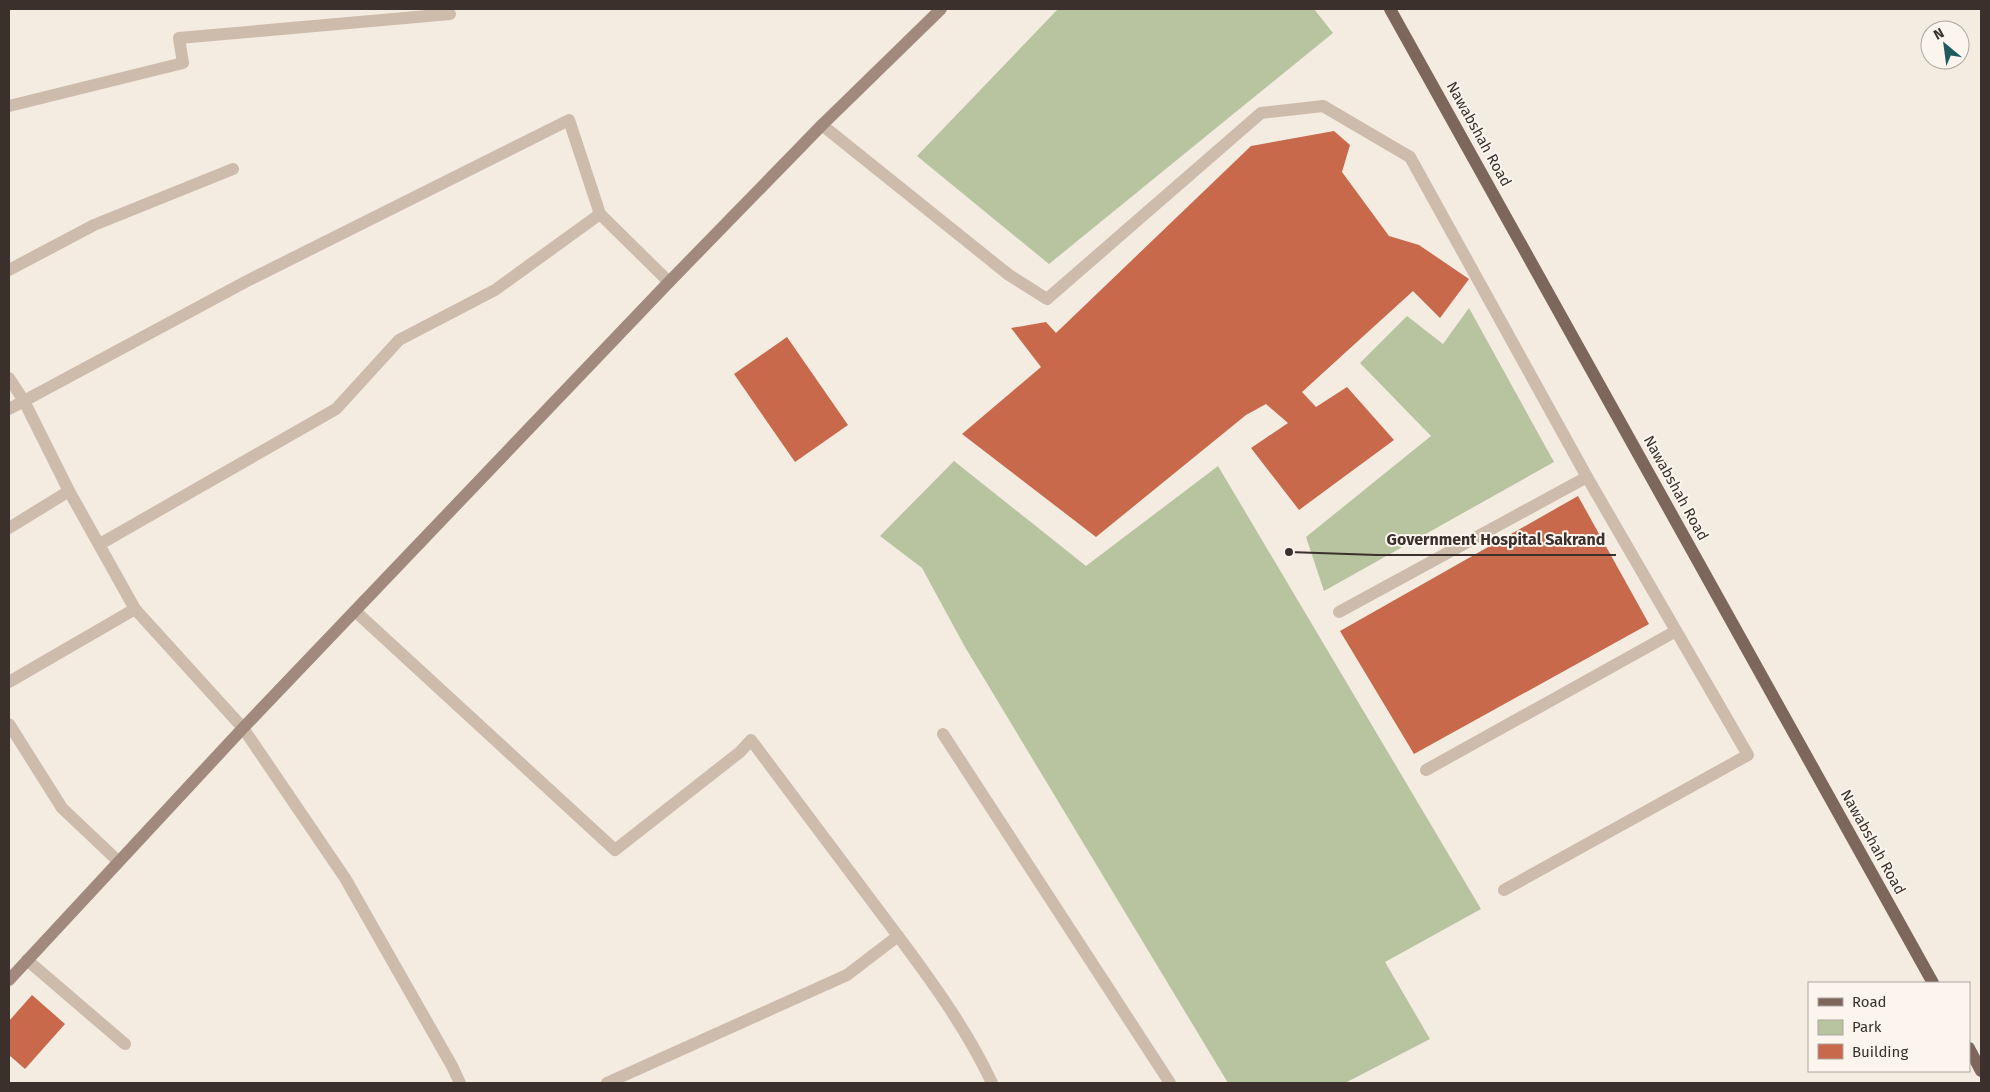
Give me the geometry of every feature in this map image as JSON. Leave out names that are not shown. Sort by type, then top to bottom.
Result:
[{"type":"main road","points":[[9,980],[243,728],[356,612],[669,282],[822,125],[941,9]]},
{"type":"main road","name":"Nawabshah Road","points":[[1390,9],[1932,982]]},
{"type":"main road","points":[[1970,1050],[1981,1070]]},
{"type":"street","points":[[9,106],[183,63],[179,38],[450,14]]},
{"type":"street","points":[[822,125],[1009,275],[1047,299],[1261,113],[1323,106],[1410,157],[1587,477],[1748,755],[1504,890]]},
{"type":"street","points":[[9,409],[247,281],[569,120],[600,214],[669,282]]},
{"type":"street","points":[[9,270],[94,225],[233,169]]},
{"type":"street","points":[[100,544],[336,409],[399,340],[496,290],[600,214]]},
{"type":"street","points":[[9,378],[24,401],[69,491],[135,609],[243,728],[345,878],[460,1083]]},
{"type":"street","points":[[1339,612],[1587,477]]},
{"type":"street","points":[[9,528],[69,491]]},
{"type":"street","points":[[9,682],[135,609]]},
{"type":"street","points":[[356,612],[615,850],[740,752],[751,740],[948,1004],[978,1053],[992,1083]]},
{"type":"street","points":[[1426,770],[1676,631]]},
{"type":"street","points":[[9,724],[62,808],[118,861]]},
{"type":"street","points":[[943,734],[1170,1083]]},
{"type":"street","points":[[607,1083],[847,975],[898,936]]},
{"type":"street","points":[[27,960],[125,1044]]},
{"type":"green space","points":[[1058,9],[1314,9],[1333,33],[1049,264],[917,156]]},
{"type":"green space","points":[[1469,308],[1554,462],[1324,591],[1306,537],[1431,436],[1360,363],[1407,316],[1443,344]]},
{"type":"green space","points":[[954,461],[1086,566],[1218,466],[1481,909],[1385,962],[1430,1039],[1345,1083],[1228,1083],[965,647],[922,568],[880,536]]},
{"type":"building","points":[[1334,131],[1350,145],[1342,172],[1389,236],[1419,245],[1469,279],[1440,318],[1413,291],[1302,392],[1316,407],[1347,387],[1394,440],[1299,510],[1251,448],[1288,423],[1266,404],[1246,415],[1096,537],[962,434],[1041,367],[1011,328],[1046,322],[1056,333],[1251,146]]},
{"type":"building","points":[[787,337],[848,425],[795,462],[734,374]]},
{"type":"building","points":[[1578,496],[1649,624],[1414,754],[1340,631]]},
{"type":"building","points":[[32,995],[65,1024],[25,1069],[9,1055],[9,1021]]},
{"type":"place","name":"Government Hospital Sakrand","points":[[1289,552]]}]
